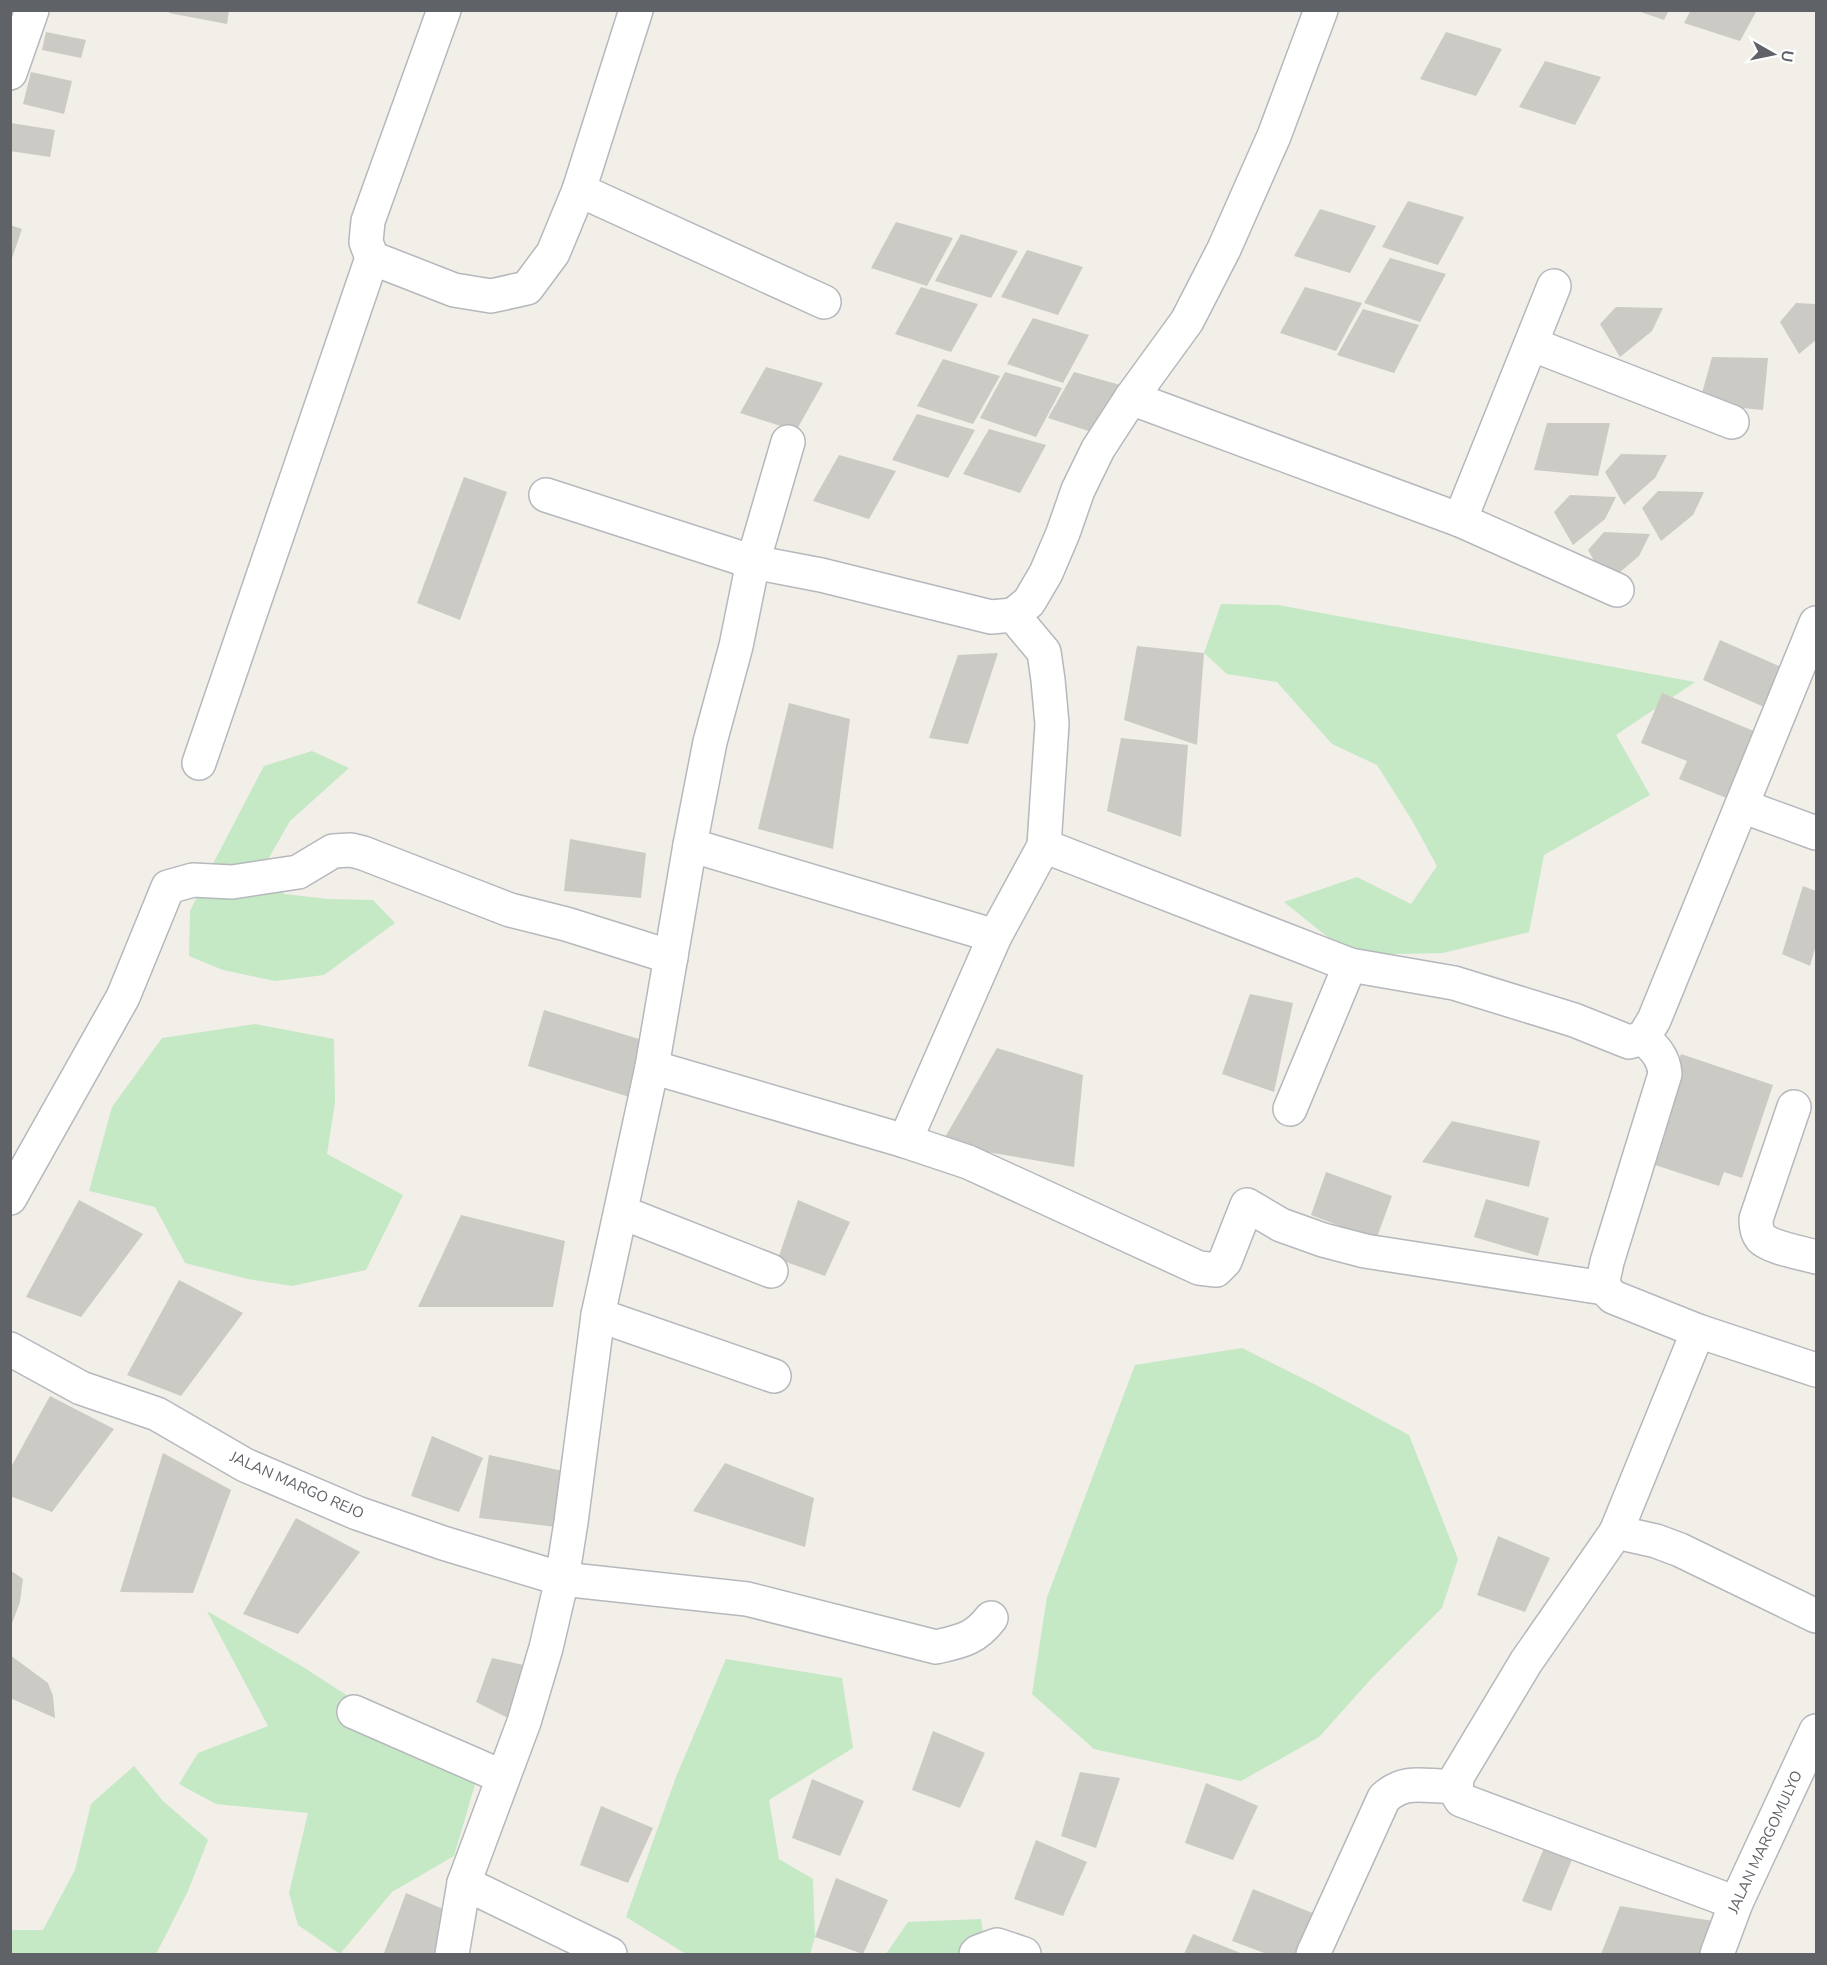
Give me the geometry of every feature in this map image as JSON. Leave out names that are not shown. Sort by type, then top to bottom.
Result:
[{"type":"street","points":[[10,73],[32,10]]},
{"type":"street","points":[[199,763],[372,258],[366,242],[368,220],[444,10]]},
{"type":"street","points":[[372,258],[454,290],[491,296],[527,288],[553,253],[579,190],[636,10]]},
{"type":"street","points":[[546,495],[753,562],[800,570],[991,617],[1013,615],[1029,602],[1046,573],[1078,490],[1098,449],[1131,398],[1187,321],[1224,249],[1274,136],[1320,10]]},
{"type":"street","points":[[579,190],[824,302]]},
{"type":"street","points":[[1460,520],[1554,286]]},
{"type":"street","points":[[1531,344],[1732,422]]},
{"type":"street","points":[[1131,398],[1460,520],[1617,590]]},
{"type":"street","points":[[452,1954],[464,1883],[524,1722],[546,1648],[562,1579],[572,1522],[598,1315],[652,1067],[710,742],[736,646],[753,562],[788,442]]},
{"type":"street","points":[[905,1141],[995,936],[1044,846],[1052,724],[1048,680],[1044,652],[1013,615]]},
{"type":"street","points":[[1044,846],[1350,965],[1454,983],[1574,1020],[1629,1042],[1643,1038],[1654,1020],[1816,623]]},
{"type":"street","points":[[1742,806],[1816,833]]},
{"type":"street","points":[[690,845],[995,936]]},
{"type":"street","points":[[10,1198],[123,997],[168,887],[193,880],[232,882],[297,872],[333,851],[351,850],[510,910],[566,924],[671,957]]},
{"type":"street","points":[[1290,1109],[1350,965]]},
{"type":"street","points":[[1643,1038],[1655,1049],[1664,1064],[1665,1074],[1607,1262],[1604,1288],[1613,1297],[1698,1331],[1816,1370]]},
{"type":"street","points":[[652,1067],[905,1141],[968,1162],[1199,1268],[1216,1270],[1225,1261],[1247,1204],[1281,1225],[1323,1240],[1365,1251],[1604,1288]]},
{"type":"street","points":[[1794,1107],[1756,1219],[1757,1229],[1761,1237],[1770,1244],[1816,1257]]},
{"type":"street","points":[[621,1212],[771,1271]]},
{"type":"street","points":[[598,1315],[774,1376]]},
{"type":"street","points":[[1698,1331],[1616,1532],[1526,1662],[1461,1768],[1455,1786],[1461,1800],[1736,1903]]},
{"type":"street","name":"JALAN MARGO REJO","points":[[10,1349],[81,1388],[157,1414],[245,1465],[357,1513],[443,1543],[562,1579],[747,1599],[936,1647],[961,1641],[980,1632],[991,1618]]},
{"type":"street","points":[[1616,1532],[1656,1541],[1680,1550],[1816,1616]]},
{"type":"street","points":[[354,1712],[503,1777]]},
{"type":"street","name":"JALAN MARGOMULYO","points":[[1717,1954],[1736,1903],[1816,1731]]},
{"type":"street","points":[[1313,1954],[1384,1798],[1400,1786],[1413,1784],[1455,1786]]},
{"type":"street","points":[[464,1883],[610,1954]]},
{"type":"street","points":[[976,1954],[998,1945],[1024,1954]]},
{"type":"green space","points":[[1221,604],[1278,605],[1695,682],[1616,735],[1650,795],[1544,855],[1529,932],[1443,953],[1350,955],[1284,902],[1357,877],[1411,904],[1437,866],[1413,822],[1377,765],[1332,744],[1277,682],[1227,674],[1204,653]]},
{"type":"green space","points":[[312,751],[349,768],[290,821],[266,863],[284,894],[328,899],[373,900],[395,923],[324,975],[275,981],[223,970],[189,956],[190,911],[264,766]]},
{"type":"green space","points":[[255,1024],[334,1039],[335,1102],[327,1154],[403,1195],[366,1270],[292,1286],[248,1279],[185,1263],[155,1207],[89,1191],[112,1107],[162,1038]]},
{"type":"green space","points":[[1242,1348],[1409,1435],[1458,1559],[1442,1608],[1371,1679],[1319,1737],[1241,1781],[1094,1749],[1032,1694],[1047,1597],[1135,1365]]},
{"type":"green space","points":[[207,1611],[303,1667],[444,1758],[478,1774],[454,1856],[392,1892],[340,1954],[298,1925],[289,1893],[308,1813],[216,1804],[179,1784],[198,1753],[268,1726]]},
{"type":"green space","points":[[726,1659],[842,1678],[853,1748],[769,1800],[779,1859],[813,1879],[815,1937],[810,1954],[686,1954],[626,1917],[676,1777]]},
{"type":"green space","points":[[134,1766],[163,1801],[208,1840],[188,1891],[156,1954],[11,1954],[11,1930],[43,1930],[75,1870],[91,1804]]},
{"type":"green space","points":[[981,1919],[986,1954],[886,1954],[908,1922]]},
{"type":"building","points":[[170,10],[229,10],[227,24],[169,13]]},
{"type":"building","points":[[1635,10],[1669,10],[1664,20]]},
{"type":"building","points":[[1691,10],[1757,10],[1740,41],[1684,23]]},
{"type":"building","points":[[46,32],[86,40],[81,58],[42,50]]},
{"type":"building","points":[[1446,32],[1502,49],[1476,96],[1420,79]]},
{"type":"building","points":[[1545,61],[1601,77],[1575,125],[1519,107]]},
{"type":"building","points":[[31,72],[72,81],[64,114],[23,104]]},
{"type":"building","points":[[11,123],[55,130],[50,157],[10,151]]},
{"type":"building","points":[[1408,201],[1464,217],[1438,265],[1382,247]]},
{"type":"building","points":[[1320,209],[1376,226],[1350,273],[1294,256]]},
{"type":"building","points":[[896,222],[953,238],[927,286],[871,268]]},
{"type":"building","points":[[10,225],[22,229],[12,258],[10,257]]},
{"type":"building","points":[[961,234],[1018,251],[991,298],[935,281]]},
{"type":"building","points":[[1027,250],[1083,267],[1058,315],[1001,297]]},
{"type":"building","points":[[1390,258],[1446,274],[1420,322],[1364,303]]},
{"type":"building","points":[[921,287],[978,304],[951,352],[895,334]]},
{"type":"building","points":[[1305,287],[1362,303],[1336,351],[1280,333]]},
{"type":"building","points":[[1796,303],[1816,304],[1816,340],[1799,354],[1780,322]]},
{"type":"building","points":[[1616,307],[1663,308],[1652,331],[1620,357],[1600,324]]},
{"type":"building","points":[[1363,309],[1419,325],[1394,373],[1337,355]]},
{"type":"building","points":[[1033,318],[1089,335],[1063,383],[1007,364]]},
{"type":"building","points":[[1712,357],[1768,358],[1763,410],[1699,404]]},
{"type":"building","points":[[943,359],[1000,376],[973,424],[917,406]]},
{"type":"building","points":[[766,367],[823,383],[796,431],[740,413]]},
{"type":"building","points":[[1005,372],[1062,388],[1036,437],[980,418]]},
{"type":"building","points":[[1074,372],[1131,388],[1104,436],[1048,418]]},
{"type":"building","points":[[917,414],[975,430],[948,478],[892,460]]},
{"type":"building","points":[[1547,423],[1610,423],[1598,476],[1534,470]]},
{"type":"building","points":[[989,429],[1046,445],[1020,493],[963,474]]},
{"type":"building","points":[[1621,454],[1667,455],[1655,478],[1624,505],[1605,472]]},
{"type":"building","points":[[839,455],[896,471],[869,519],[813,501]]},
{"type":"building","points":[[464,477],[507,492],[460,620],[417,603]]},
{"type":"building","points":[[1658,491],[1704,492],[1693,515],[1661,541],[1642,508]]},
{"type":"building","points":[[1570,495],[1616,497],[1605,519],[1573,545],[1554,512]]},
{"type":"building","points":[[1604,532],[1650,534],[1639,556],[1607,583],[1588,550]]},
{"type":"building","points":[[1720,640],[1781,667],[1764,707],[1703,680]]},
{"type":"building","points":[[1137,646],[1204,653],[1197,745],[1124,720]]},
{"type":"building","points":[[998,653],[968,744],[929,738],[958,655]]},
{"type":"building","points":[[1662,693],[1761,734],[1734,801],[1679,779],[1687,761],[1641,743]]},
{"type":"building","points":[[789,703],[850,719],[833,849],[758,829]]},
{"type":"building","points":[[1121,738],[1188,745],[1181,837],[1107,811]]},
{"type":"building","points":[[570,839],[646,853],[641,898],[564,891]]},
{"type":"building","points":[[1803,886],[1816,891],[1816,945],[1810,966],[1782,954]]},
{"type":"building","points":[[1250,994],[1293,1003],[1274,1092],[1222,1074]]},
{"type":"building","points":[[544,1010],[639,1039],[636,1099],[528,1066]]},
{"type":"building","points":[[997,1048],[1083,1075],[1074,1167],[941,1144]]},
{"type":"building","points":[[1681,1054],[1773,1085],[1742,1178],[1724,1172],[1719,1186],[1646,1162]]},
{"type":"building","points":[[1452,1121],[1540,1141],[1529,1187],[1422,1162]]},
{"type":"building","points":[[1326,1172],[1392,1196],[1376,1240],[1311,1215]]},
{"type":"building","points":[[1486,1199],[1549,1218],[1538,1256],[1474,1237]]},
{"type":"building","points":[[79,1200],[143,1234],[81,1317],[26,1297]]},
{"type":"building","points":[[798,1200],[850,1222],[825,1276],[778,1259]]},
{"type":"building","points":[[461,1215],[565,1241],[553,1307],[418,1307]]},
{"type":"building","points":[[179,1280],[243,1313],[181,1396],[127,1375]]},
{"type":"building","points":[[50,1396],[114,1429],[52,1512],[10,1496],[10,1469]]},
{"type":"building","points":[[432,1436],[483,1458],[459,1512],[411,1496]]},
{"type":"building","points":[[163,1453],[231,1490],[193,1593],[120,1592]]},
{"type":"building","points":[[489,1455],[572,1473],[565,1528],[479,1518]]},
{"type":"building","points":[[725,1463],[814,1498],[805,1547],[693,1511]]},
{"type":"building","points":[[296,1518],[360,1552],[298,1634],[243,1614]]},
{"type":"building","points":[[1498,1536],[1550,1558],[1525,1612],[1477,1595]]},
{"type":"building","points":[[10,1570],[23,1579],[20,1602],[11,1626]]},
{"type":"building","points":[[10,1655],[48,1683],[53,1696],[55,1718],[10,1698]]},
{"type":"building","points":[[492,1658],[528,1666],[510,1719],[476,1702]]},
{"type":"building","points":[[933,1731],[985,1753],[960,1808],[912,1790]]},
{"type":"building","points":[[1080,1772],[1120,1778],[1096,1848],[1061,1836]]},
{"type":"building","points":[[812,1779],[864,1801],[840,1856],[792,1838]]},
{"type":"building","points":[[1206,1783],[1258,1806],[1233,1860],[1185,1843]]},
{"type":"building","points":[[601,1806],[653,1828],[628,1883],[580,1865]]},
{"type":"building","points":[[1036,1840],[1087,1862],[1063,1916],[1014,1899]]},
{"type":"building","points":[[1546,1843],[1573,1857],[1551,1911],[1522,1901]]},
{"type":"building","points":[[836,1878],[888,1900],[863,1954],[815,1937]]},
{"type":"building","points":[[1253,1889],[1320,1916],[1304,1954],[1267,1954],[1232,1941]]},
{"type":"building","points":[[406,1893],[457,1915],[439,1954],[384,1953]]},
{"type":"building","points":[[1620,1906],[1713,1921],[1704,1954],[1601,1954]]},
{"type":"building","points":[[1193,1934],[1243,1954],[1184,1954]]}]
